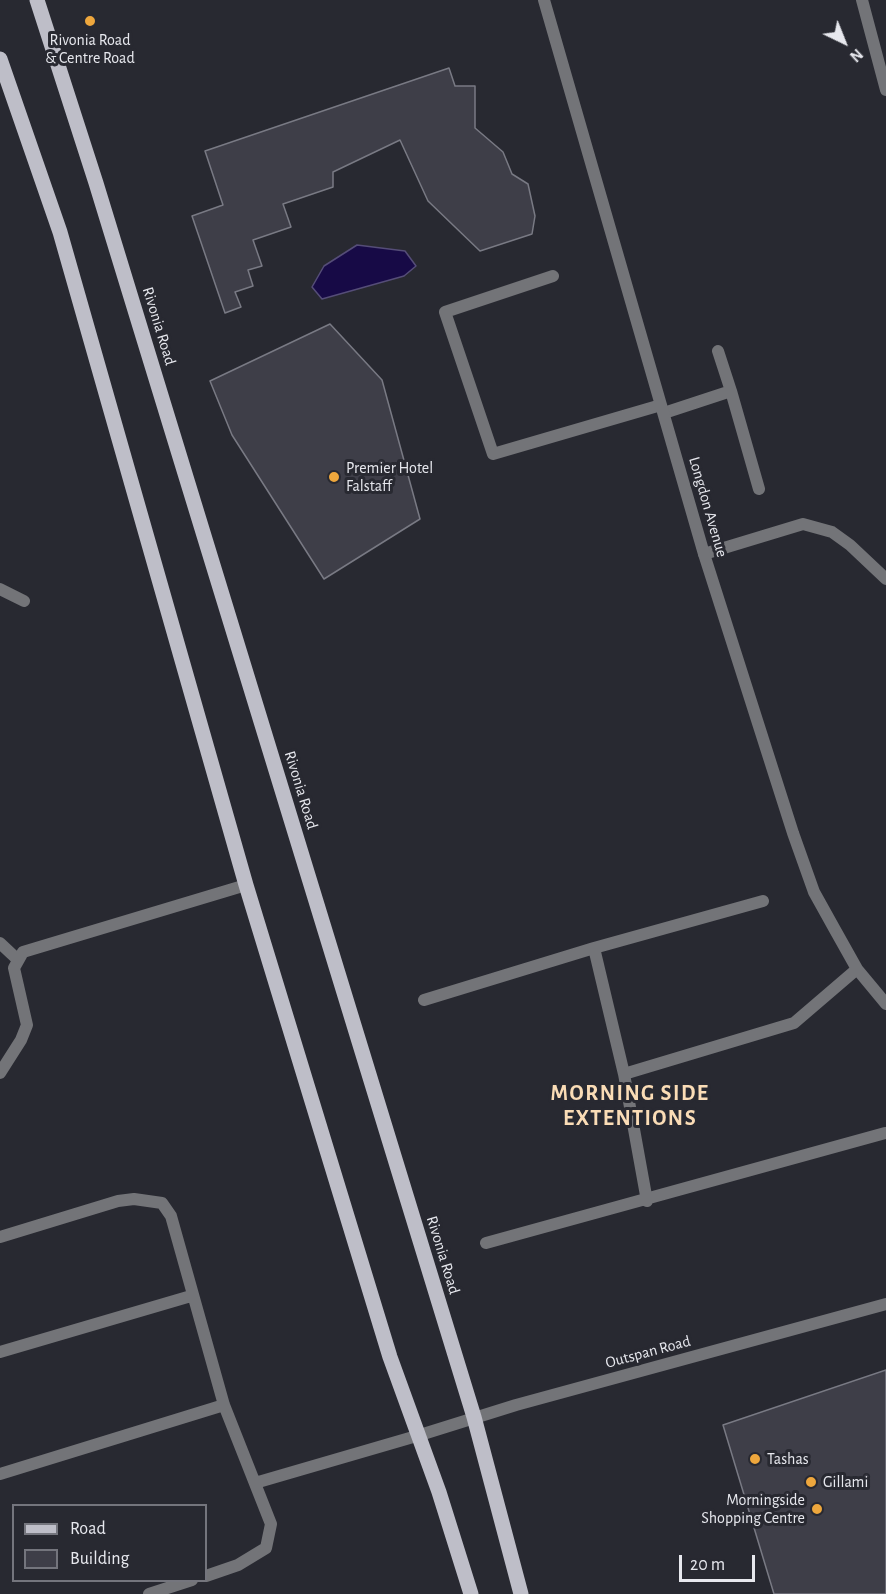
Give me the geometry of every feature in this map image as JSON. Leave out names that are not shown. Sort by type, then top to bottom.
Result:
[{"type":"main road","name":"Rivonia Road","points":[[37,0],[99,194],[474,1417],[521,1594]]},
{"type":"main road","points":[[0,59],[60,232],[246,885],[390,1357],[420,1435],[471,1594]]},
{"type":"street","name":"Longdon Avenue","points":[[544,0],[704,554],[814,892],[857,969],[886,1004]]},
{"type":"street","points":[[862,0],[886,90]]},
{"type":"street","points":[[553,276],[445,312],[493,454],[731,391]]},
{"type":"street","points":[[718,351],[759,489]]},
{"type":"street","points":[[704,554],[803,524],[832,532],[850,545],[886,579]]},
{"type":"street","points":[[0,589],[24,601]]},
{"type":"street","points":[[0,1073],[21,1040],[27,1025],[14,968],[23,952],[246,885]]},
{"type":"street","points":[[424,1000],[594,948],[763,902]]},
{"type":"street","points":[[0,943],[17,959]]},
{"type":"street","points":[[594,948],[624,1074],[647,1201]]},
{"type":"street","points":[[624,1074],[794,1023],[857,969]]},
{"type":"street","points":[[486,1243],[647,1201],[885,1133]]},
{"type":"street","points":[[0,1237],[118,1201],[149,1199],[162,1203],[171,1216],[191,1296],[224,1405],[271,1524],[266,1548],[238,1565],[207,1576]]},
{"type":"street","points":[[0,1352],[191,1296]]},
{"type":"street","name":"Outspan Road","points":[[255,1483],[474,1417],[886,1304]]},
{"type":"street","points":[[0,1474],[224,1405]]},
{"type":"street","points":[[149,1594],[189,1582]]},
{"type":"shaded area","points":[[357,245],[405,251],[416,266],[404,276],[322,299],[312,287],[324,266]]},
{"type":"building","points":[[449,68],[455,86],[475,86],[475,128],[503,152],[512,174],[528,184],[535,216],[532,234],[480,251],[428,201],[400,140],[333,172],[333,187],[283,204],[291,227],[253,240],[262,266],[248,270],[253,286],[235,292],[241,307],[225,313],[192,216],[223,205],[205,151]]},
{"type":"building","name":"Premier Hotel Falstaff","points":[[330,324],[382,380],[420,519],[324,579],[232,435],[210,381]]},
{"type":"building","name":"Morningside Shopping Centre","points":[[886,1370],[886,1594],[774,1594],[723,1425]]},
{"type":"place","name":"Rivonia Road & Centre Road","points":[[90,21]]},
{"type":"place","name":"Premier Hotel Falstaff","points":[[334,477]]},
{"type":"place","name":"Tashas","points":[[755,1459]]},
{"type":"place","name":"Gillami","points":[[811,1482]]},
{"type":"place","name":"Morningside Shopping Centre","points":[[817,1509]]},
{"type":"district","name":"MORNING SIDE EXTENTIONS","points":[[630,1106]]}]
